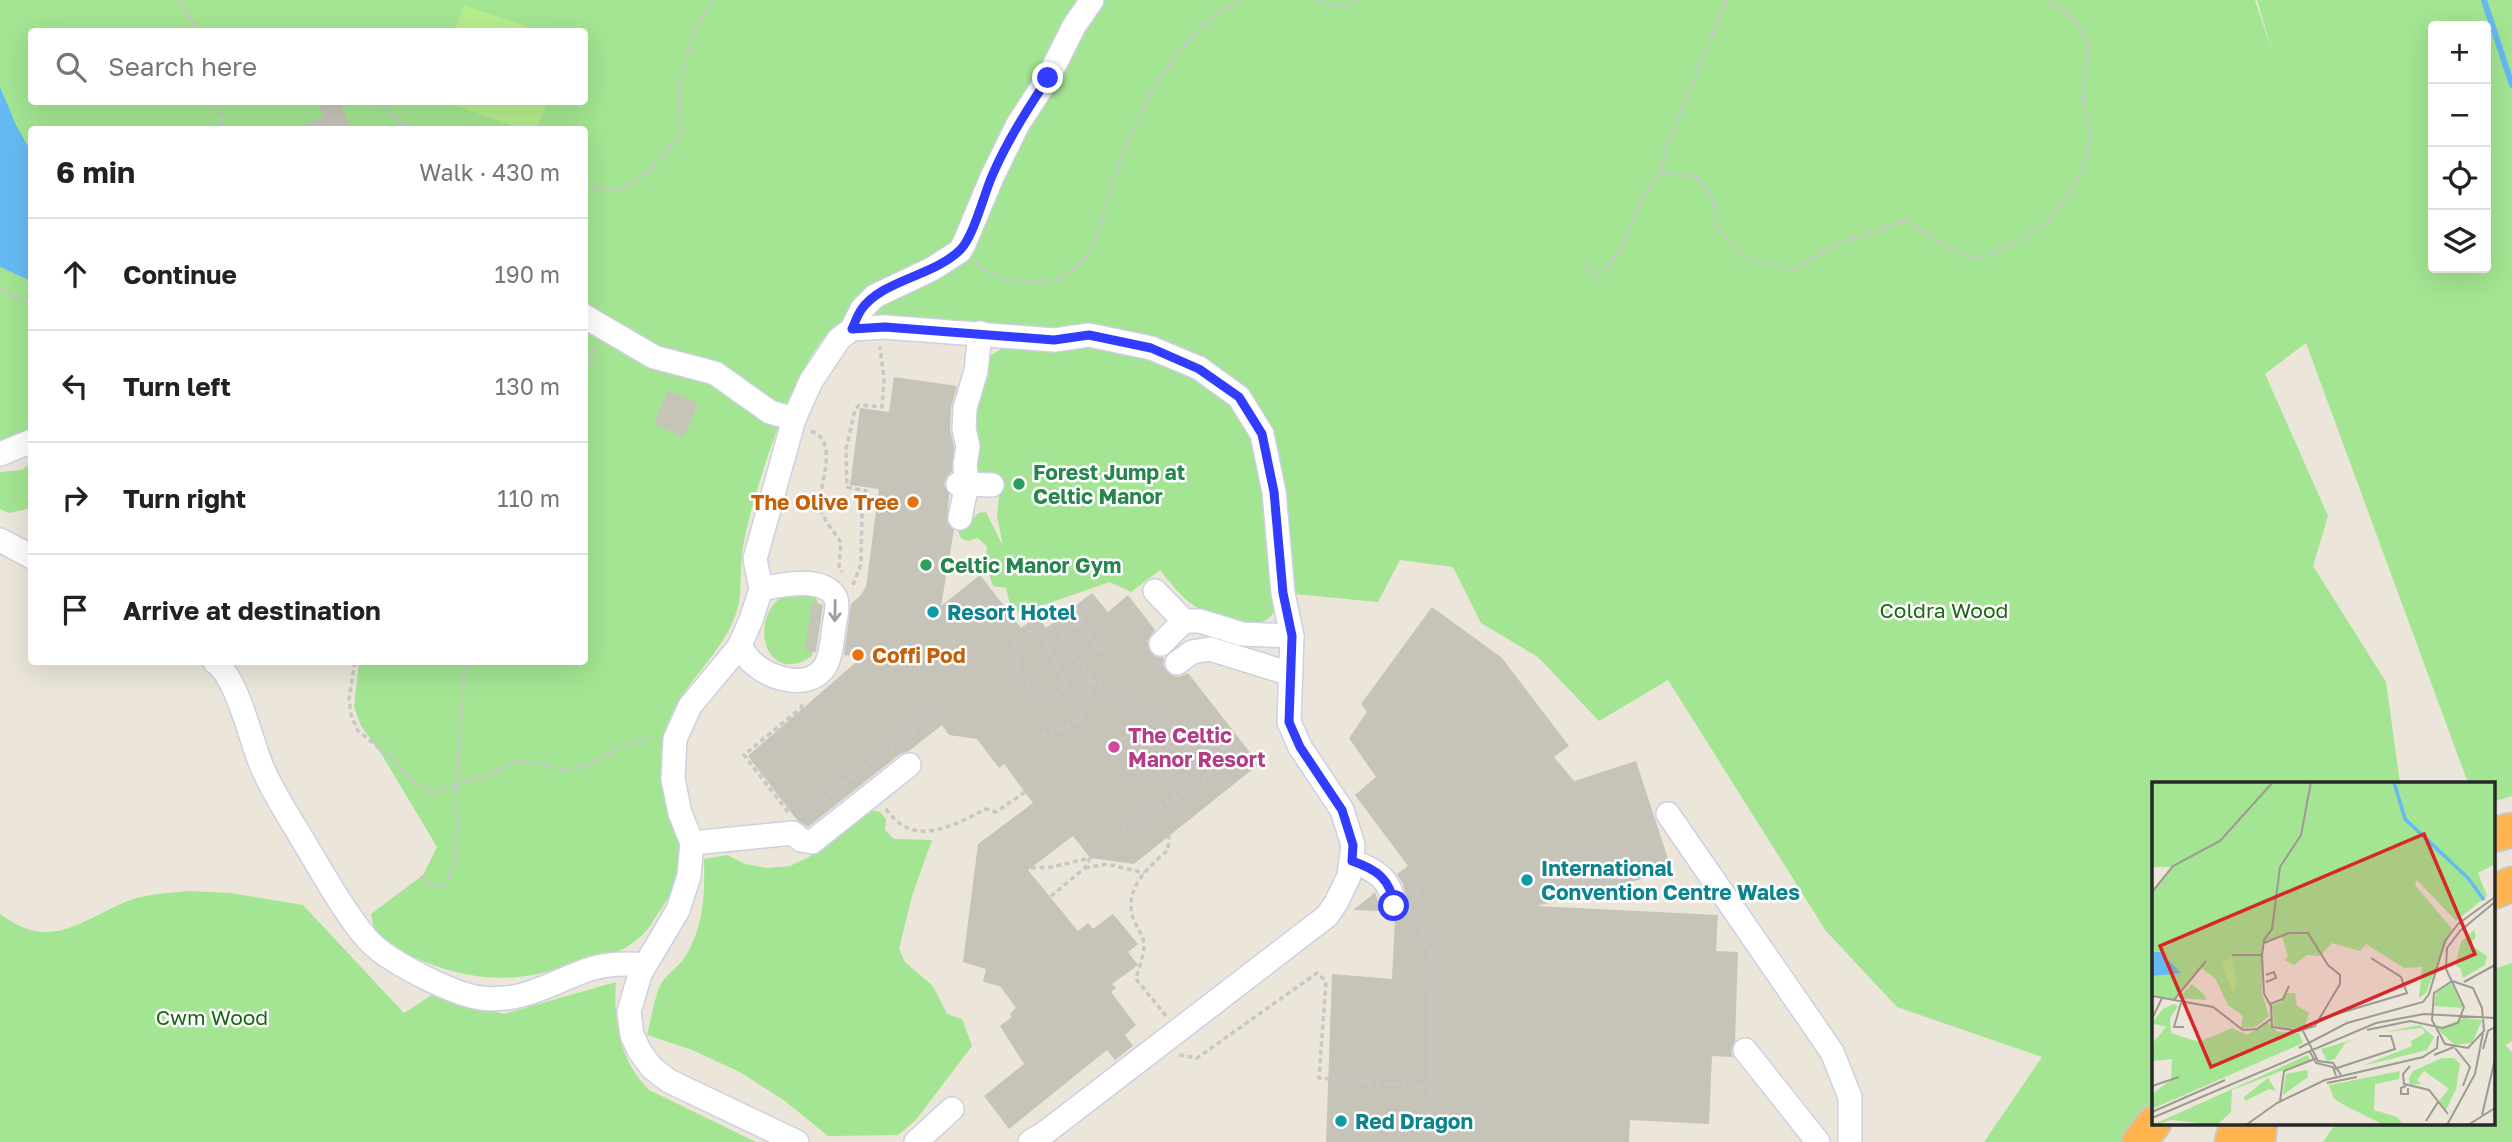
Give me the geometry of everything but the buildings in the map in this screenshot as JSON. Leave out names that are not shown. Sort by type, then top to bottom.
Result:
[{"type":"highway","points":[[2494,835],[2512,830]]},
{"type":"highway","points":[[2494,892],[2512,884]]},
{"type":"highway","points":[[2139,1142],[2153,1124]]},
{"type":"highway","points":[[2149,1142],[2159,1124]]},
{"type":"highway","points":[[2232,1142],[2237,1124]]},
{"type":"highway","points":[[2258,1142],[2260,1124]]},
{"type":"lane","points":[[863,329],[862,309],[875,296],[932,269],[960,250],[1018,124],[1048,78],[1074,26],[1092,0]]},
{"type":"lane","points":[[589,319],[654,357],[715,373],[770,412],[793,422]]},
{"type":"lane","points":[[797,1142],[670,1080],[652,1068],[640,1052],[629,1023],[632,999],[645,965],[673,919],[684,894],[692,862],[692,843],[680,813],[673,779],[675,739],[690,706],[739,647],[751,620],[761,589],[755,559],[793,422],[811,381],[839,339],[863,329],[980,333],[1054,340],[1089,335],[1151,348],[1199,369],[1239,397],[1262,434],[1274,492],[1283,593],[1292,636],[1289,722],[1300,747],[1342,810],[1353,845],[1352,861],[1343,890],[1327,916],[1153,1050],[1046,1139]]},
{"type":"lane","points":[[960,518],[968,446],[964,429],[965,408],[976,371],[980,333]]},
{"type":"lane","points":[[0,454],[28,442]]},
{"type":"lane","points":[[962,484],[992,485]]},
{"type":"lane","points":[[0,540],[28,555]]},
{"type":"lane","points":[[739,647],[755,665],[790,681],[810,679],[824,668],[830,654],[837,605],[834,596],[824,587],[808,584],[786,583],[761,589]]},
{"type":"lane","points":[[1155,591],[1184,621]]},
{"type":"lane","points":[[1161,644],[1184,621],[1200,621],[1242,634],[1292,636]]},
{"type":"lane","points":[[1177,663],[1192,652],[1210,649],[1291,674]]},
{"type":"lane","points":[[222,665],[263,769],[286,811],[324,875],[368,939],[383,954],[459,992],[479,998],[500,999],[519,998],[538,992],[603,965],[645,965]]},
{"type":"lane","points":[[692,843],[793,833],[802,840],[813,842],[909,765]]},
{"type":"lane","points":[[1668,814],[1832,1052],[1850,1097],[1850,1142]]},
{"type":"lane","points":[[1352,861],[1373,869],[1384,878],[1393,893],[1394,906]]},
{"type":"lane","points":[[1745,1050],[1818,1142]]},
{"type":"lane","points":[[916,1142],[952,1109],[952,1118],[946,1129],[929,1142]]},
{"type":"path","points":[[179,0],[196,28]]},
{"type":"path","points":[[588,187],[618,191],[648,171],[681,135],[680,88],[692,35],[714,0]]},
{"type":"path","points":[[960,250],[981,270],[1017,282],[1047,282],[1063,277],[1079,265],[1094,241],[1136,121],[1175,55],[1214,15],[1241,0]]},
{"type":"path","points":[[1317,0],[1333,8],[1346,7],[1359,0]]},
{"type":"path","points":[[1588,262],[1589,271],[1598,277],[1621,250],[1641,199],[1660,172],[1666,147],[1727,0]]},
{"type":"path","points":[[1660,172],[1696,177],[1712,195],[1716,226],[1744,257],[1793,269],[1836,245],[1907,220],[1937,241],[1977,260],[2025,238],[2054,215],[2082,173],[2091,130],[2084,101],[2089,42],[2070,15],[2045,0]]},
{"type":"path","points":[[219,105],[223,126]]},
{"type":"path","points":[[380,105],[406,126]]},
{"type":"path","points":[[0,290],[28,302]]},
{"type":"path","points":[[588,365],[593,351],[589,319]]},
{"type":"path","points":[[848,583],[852,589],[861,564],[862,509],[866,491],[847,487],[846,449],[855,410],[859,405],[882,407],[884,379],[882,358],[863,329]]},
{"type":"path","points":[[793,422],[820,434],[825,441],[826,460],[821,508],[841,543],[839,566],[844,576]]},
{"type":"path","points":[[1101,648],[1097,650],[1081,621],[1059,640],[1091,679],[1113,695],[1177,728],[1197,765],[1231,743],[1239,752],[1193,789],[1122,830]]},
{"type":"path","points":[[1014,643],[1019,677],[1033,686],[1044,698],[1054,696],[1062,690],[1066,683],[1048,649],[1045,633],[1033,632],[1023,627]]},
{"type":"path","points":[[355,665],[349,699],[351,715],[358,731],[390,756],[409,780],[435,792],[519,761],[564,770],[588,765],[642,739],[664,735],[675,739]]},
{"type":"path","points":[[420,877],[440,886],[446,885],[456,857],[456,785],[465,665]]},
{"type":"path","points":[[1041,734],[1065,728],[1086,711],[1091,679]]},
{"type":"path","points":[[796,821],[744,755],[801,708],[804,696]]},
{"type":"path","points":[[1152,716],[1164,706]]},
{"type":"path","points":[[800,817],[938,711]]},
{"type":"path","points":[[871,793],[895,822],[905,828],[932,832],[957,824],[986,809],[996,812],[1025,792]]},
{"type":"path","points":[[1169,835],[1168,850],[1144,873],[1134,887],[1129,906],[1134,922],[1142,934],[1144,948],[1136,979],[1178,1031]]},
{"type":"path","points":[[1031,868],[1052,867],[1090,858],[1085,868],[1051,897]]},
{"type":"path","points":[[1085,868],[1107,864],[1144,873]]},
{"type":"path","points":[[1153,1050],[1197,1058],[1317,973],[1326,981],[1319,1078],[1430,1087]]},
{"type":"green space","name":"Coldra Wood","points":[[0,0],[2255,0],[2272,51],[2257,0],[2512,0],[2512,796],[2494,802],[2494,782],[2468,782],[2306,343],[2265,374],[2328,516],[2313,566],[2386,682],[2400,782],[2152,782],[2152,1107],[2125,1142],[1984,1142],[2042,1057],[1897,1007],[1826,931],[1668,680],[1599,721],[1538,657],[1481,623],[1453,567],[1400,560],[1378,602],[1284,593],[1271,615],[1259,623],[1227,620],[1196,607],[1181,595],[1160,570],[1131,592],[1110,582],[1020,613],[1011,608],[1006,588],[993,586],[985,561],[987,547],[978,538],[967,541],[961,538],[958,531],[979,513],[986,512],[1003,546],[997,515],[1000,489],[976,473],[969,438],[989,356],[1003,348],[1050,340],[880,316],[848,321],[836,326],[821,342],[806,365],[778,429],[748,525],[742,555],[737,610],[720,645],[685,692],[667,727],[661,763],[681,839],[682,866],[673,890],[647,930],[630,945],[616,952],[589,956],[527,976],[480,976],[435,966],[375,934],[371,914],[423,875],[437,847],[382,755],[361,726],[354,707],[359,665],[588,665],[588,126],[28,126],[28,442],[0,454]]},
{"type":"green space","points":[[464,5],[532,28],[456,28]]},
{"type":"green space","points":[[453,105],[546,105],[538,126],[513,126]]},
{"type":"green space","points":[[28,465],[28,509],[9,513],[0,509],[0,472],[22,470]]},
{"type":"green space","points":[[795,591],[815,596],[821,609],[812,656],[795,664],[781,662],[771,654],[765,642],[765,627],[769,612],[779,599]]},
{"type":"green space","points":[[866,809],[880,812],[886,819],[885,830],[894,839],[932,840],[912,896],[899,949],[905,962],[933,986],[947,1014],[962,1019],[972,1046],[915,1121],[898,1135],[828,1136],[785,1101],[740,1072],[692,1050],[647,1035],[660,987],[684,958],[697,931],[704,896],[704,859],[727,855],[745,864],[767,868],[790,866],[809,857]]},
{"type":"green space","name":"Cwm Wood","points":[[189,891],[230,893],[303,905],[404,1013],[432,995],[504,1014],[616,982],[620,1040],[639,1079],[649,1090],[756,1142],[0,1142],[0,914],[34,931],[49,932],[78,925],[133,899]]},
{"type":"green space","points":[[2512,963],[2512,1041],[2505,1045],[2512,1052],[2512,1142],[2323,1142],[2335,1124],[2494,1124],[2494,969]]},
{"type":"water","points":[[0,87],[28,147],[28,280],[0,267]]},
{"type":"waterway","points":[[2484,0],[2512,85]]},
{"type":"place","name":"Forest Jump at Celtic Manor","points":[[1019,484]]},
{"type":"place","name":"The Olive Tree","points":[[913,502]]},
{"type":"place","name":"Celtic Manor Gym","points":[[926,565]]},
{"type":"place","name":"Resort Hotel","points":[[933,612]]},
{"type":"place","name":"Coffi Pod","points":[[858,655]]},
{"type":"place","name":"The Celtic Manor Resort","points":[[1114,747]]},
{"type":"place","name":"International Convention Centre Wales","points":[[1527,880]]},
{"type":"place","name":"Red Dragon","points":[[1341,1121]]},
{"type":"route","points":[[1048,78],[1018,124],[960,250],[932,269],[875,296],[862,309],[852,329],[885,327],[1054,340],[1089,335],[1151,348],[1199,369],[1239,397],[1262,434],[1274,492],[1283,593],[1292,636],[1289,722],[1300,747],[1342,810],[1353,845],[1352,861],[1373,869],[1384,878],[1393,893],[1394,906]]}]
